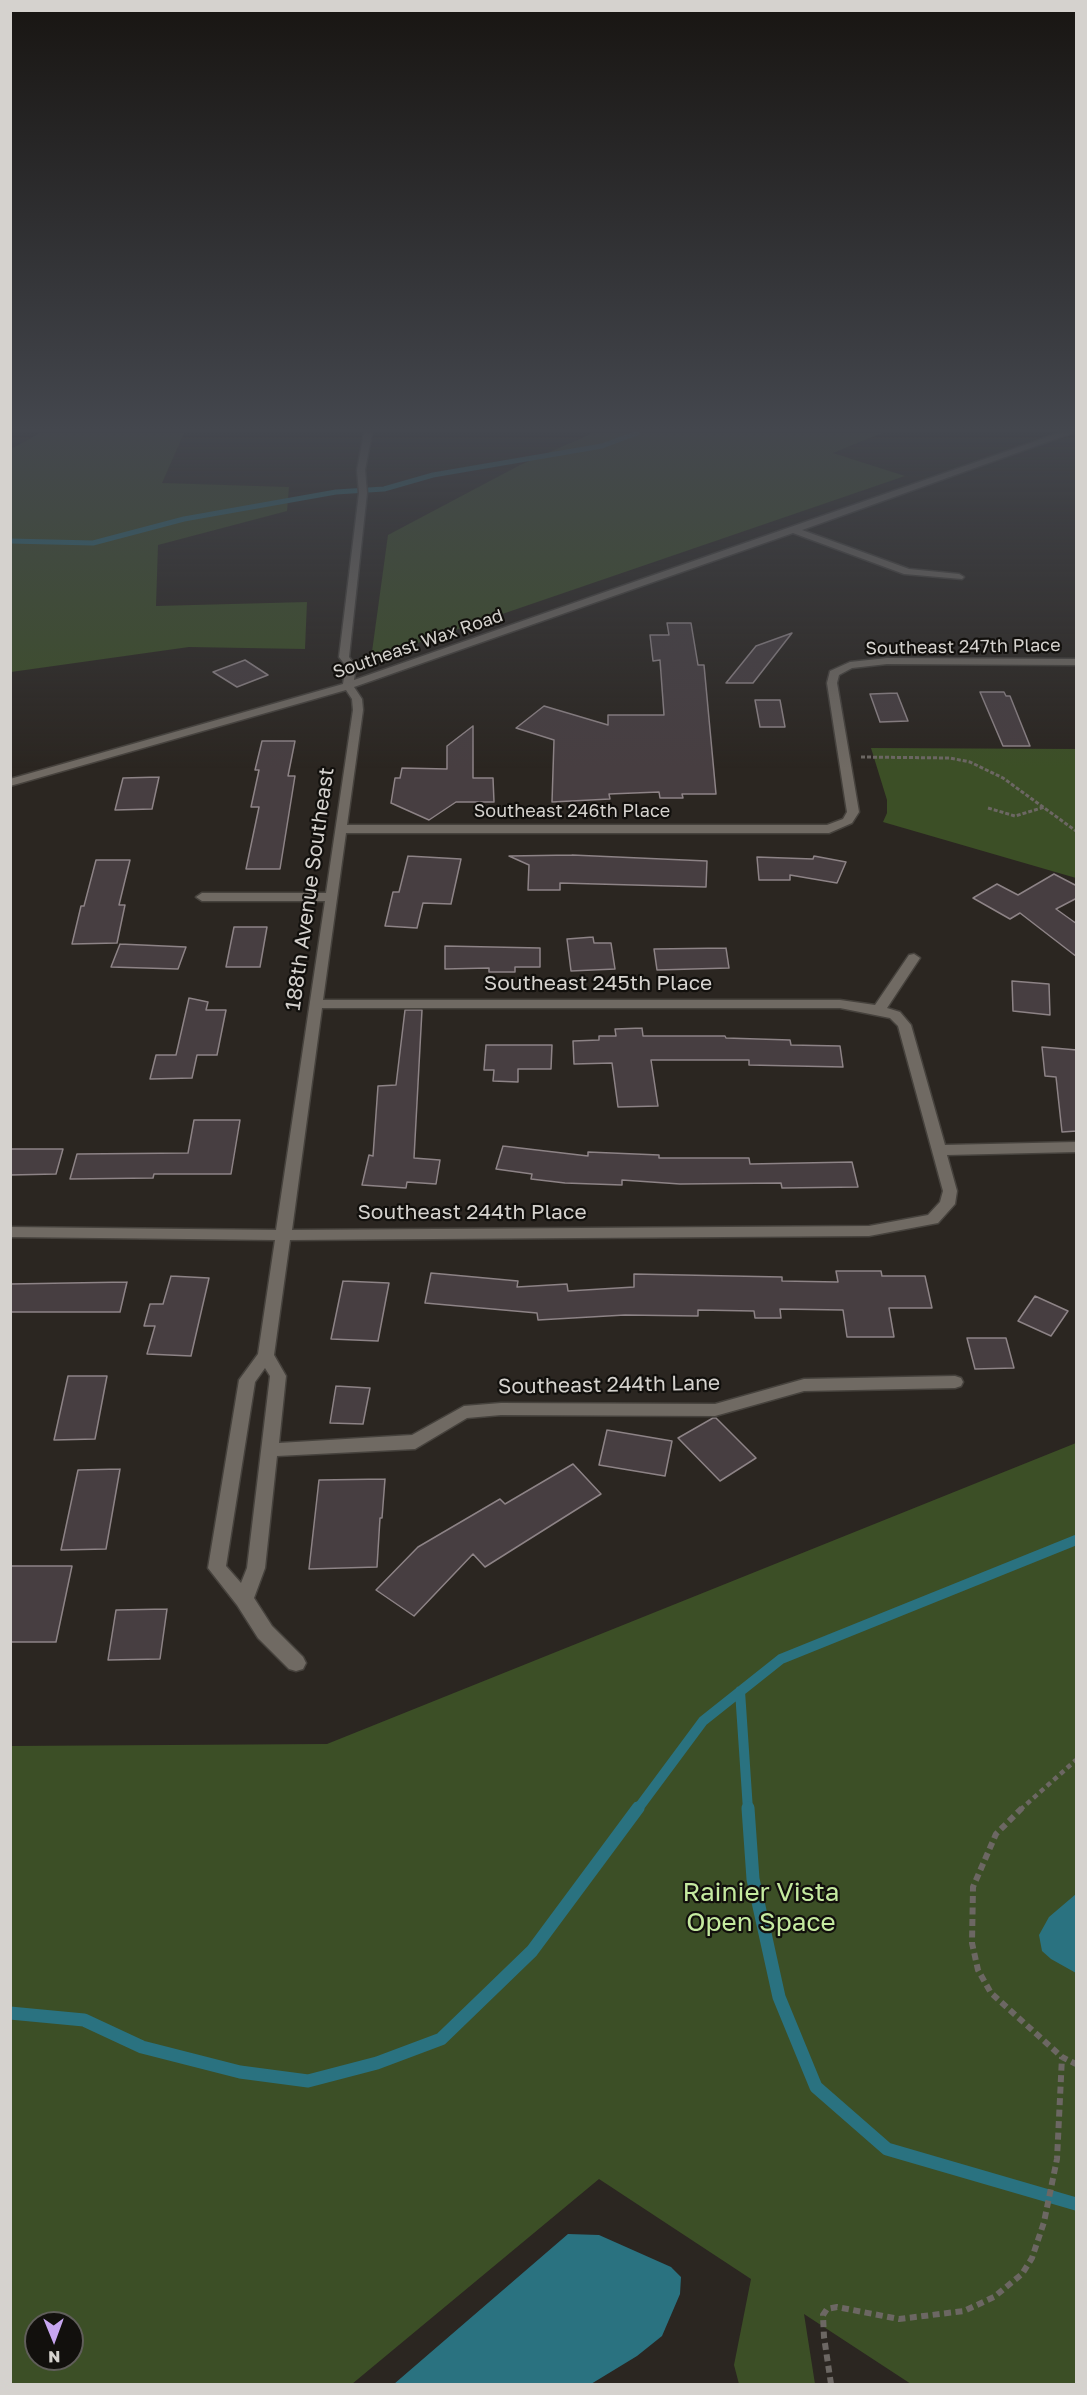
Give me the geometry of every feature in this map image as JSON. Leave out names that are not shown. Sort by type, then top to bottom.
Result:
[{"type":"street","name":"188th Avenue Southeast","points":[[296,1663],[265,1632],[244,1599],[217,1568],[247,1380],[266,1355],[358,710],[357,699],[348,686],[351,666],[344,657],[357,545]]},
{"type":"street","name":"Southeast Wax Road","points":[[10,783],[348,686],[753,545]]},
{"type":"street","points":[[834,545],[907,572],[958,577]]},
{"type":"street","name":"Southeast 247th Place","points":[[844,756],[832,683],[834,673],[850,665],[886,661],[1077,662]]},
{"type":"street","name":"Southeast 246th Place","points":[[341,829],[829,829],[848,821],[853,812],[844,756]]},
{"type":"street","points":[[202,897],[331,897]]},
{"type":"street","points":[[879,1011],[914,958]]},
{"type":"street","name":"Southeast 245th Place","points":[[316,1004],[840,1004],[895,1015],[904,1025],[950,1191],[947,1204],[933,1219]]},
{"type":"street","points":[[938,1150],[1077,1147]]},
{"type":"street","name":"Southeast 244th Place","points":[[10,1232],[283,1234],[869,1231],[933,1219]]},
{"type":"street","points":[[244,1599],[256,1568],[278,1376],[266,1355]]},
{"type":"street","name":"Southeast 244th Lane","points":[[270,1450],[415,1442],[464,1412],[501,1409],[715,1410],[804,1385],[955,1382]]},
{"type":"path","points":[[844,756],[950,758],[970,762],[990,770],[1077,831]]},
{"type":"path","points":[[988,808],[1015,816],[1045,807]]},
{"type":"path","points":[[1077,1760],[1039,1791],[996,1834],[982,1863],[974,1887],[971,1913],[972,1943],[978,1970],[991,1993],[1062,2057],[1077,2064]]},
{"type":"path","points":[[831,2385],[824,2337],[823,2314],[827,2310],[837,2307],[899,2319],[964,2311],[994,2297],[1022,2274],[1032,2258],[1044,2222],[1057,2159],[1062,2057]]},
{"type":"green space","points":[[11,545],[159,545],[156,606],[307,602],[305,649],[189,647],[11,672]]},
{"type":"green space","points":[[387,545],[704,545],[371,659]]},
{"type":"green space","points":[[871,748],[1076,749],[1076,878],[883,822],[887,813],[887,800]]},
{"type":"green space","name":"Rainier Vista Open Space","points":[[1076,1443],[1076,2384],[911,2384],[804,2314],[815,2384],[739,2384],[734,2365],[751,2279],[599,2179],[352,2384],[11,2384],[10,1746],[327,1744]]},
{"type":"water","points":[[1076,1894],[1076,1973],[1051,1959],[1042,1951],[1039,1935],[1049,1917]]},
{"type":"water","points":[[568,2234],[599,2235],[671,2267],[681,2277],[680,2294],[662,2336],[637,2356],[591,2384],[394,2384]]},
{"type":"building","points":[[667,623],[691,623],[698,665],[704,665],[716,794],[682,794],[683,798],[660,798],[659,792],[609,794],[610,799],[552,802],[554,740],[516,728],[544,706],[608,725],[608,715],[664,715],[660,660],[653,661],[650,635],[669,635]]},
{"type":"building","points":[[792,633],[753,683],[726,683],[756,646]]},
{"type":"building","points":[[245,660],[268,675],[237,687],[213,672]]},
{"type":"building","points":[[980,692],[1004,692],[1006,696],[1010,696],[1030,746],[1003,746]]},
{"type":"building","points":[[897,693],[908,721],[880,722],[870,694]]},
{"type":"building","points":[[755,700],[780,700],[785,727],[760,727]]},
{"type":"building","points":[[473,726],[473,778],[493,778],[494,802],[456,802],[429,820],[391,803],[395,778],[400,778],[402,768],[447,769],[447,746]]},
{"type":"building","points":[[262,741],[295,741],[288,776],[295,776],[280,869],[246,869],[259,807],[251,807],[259,770],[255,770]]},
{"type":"building","points":[[159,777],[152,809],[115,810],[123,778]]},
{"type":"building","points":[[572,855],[707,861],[706,887],[560,883],[560,890],[528,890],[529,865],[509,856]]},
{"type":"building","points":[[408,856],[461,859],[451,904],[423,903],[417,928],[385,926],[393,892],[399,892]]},
{"type":"building","points":[[814,856],[846,862],[837,883],[790,875],[790,880],[759,880],[757,857],[813,859]]},
{"type":"building","points":[[96,860],[130,860],[119,905],[125,905],[117,943],[72,944],[81,906],[84,906]]},
{"type":"building","points":[[1054,874],[1077,886],[1077,898],[1056,909],[1077,924],[1077,957],[1020,913],[1010,919],[973,898],[997,884],[1018,895]]},
{"type":"building","points":[[234,927],[267,927],[260,967],[226,967]]},
{"type":"building","points":[[593,937],[594,943],[611,943],[615,969],[571,971],[567,939]]},
{"type":"building","points":[[120,944],[186,947],[178,969],[111,967]]},
{"type":"building","points":[[445,946],[540,948],[540,967],[515,967],[515,972],[489,972],[489,968],[445,969]]},
{"type":"building","points":[[726,948],[729,968],[657,970],[654,949]]},
{"type":"building","points":[[1012,981],[1049,984],[1050,1015],[1013,1011]]},
{"type":"building","points":[[189,998],[208,1002],[206,1010],[226,1010],[217,1055],[197,1055],[192,1078],[150,1079],[156,1055],[176,1055]]},
{"type":"building","points":[[405,1010],[422,1010],[414,1158],[440,1160],[436,1184],[407,1182],[406,1188],[362,1185],[369,1155],[373,1156],[378,1086],[396,1085]]},
{"type":"building","points":[[642,1028],[643,1036],[725,1036],[726,1038],[790,1040],[791,1045],[840,1046],[843,1067],[749,1065],[749,1060],[651,1060],[658,1106],[618,1107],[612,1063],[574,1064],[573,1041],[599,1040],[599,1036],[616,1036],[615,1029]]},
{"type":"building","points":[[486,1045],[552,1045],[551,1069],[518,1069],[518,1082],[493,1081],[494,1070],[484,1070]]},
{"type":"building","points":[[1042,1047],[1077,1050],[1077,1131],[1062,1132],[1056,1077],[1045,1076]]},
{"type":"building","points":[[194,1120],[240,1120],[231,1174],[154,1174],[153,1178],[70,1179],[77,1154],[188,1153]]},
{"type":"building","points":[[503,1146],[588,1156],[588,1152],[659,1155],[659,1158],[749,1158],[750,1164],[852,1162],[858,1187],[782,1188],[781,1183],[680,1184],[622,1180],[622,1185],[565,1183],[531,1179],[532,1174],[496,1169]]},
{"type":"building","points":[[10,1149],[63,1149],[56,1174],[10,1175]]},
{"type":"building","points":[[836,1271],[881,1271],[882,1276],[925,1276],[932,1308],[889,1308],[894,1337],[847,1337],[843,1310],[780,1309],[781,1318],[755,1318],[754,1311],[698,1310],[698,1316],[625,1315],[538,1320],[537,1313],[425,1303],[431,1273],[518,1281],[517,1287],[567,1284],[568,1291],[634,1287],[634,1274],[782,1277],[782,1281],[838,1282]]},
{"type":"building","points":[[171,1276],[209,1278],[191,1356],[147,1354],[155,1326],[144,1326],[150,1304],[163,1304]]},
{"type":"building","points":[[343,1281],[389,1283],[378,1341],[331,1339]]},
{"type":"building","points":[[127,1282],[120,1312],[10,1312],[10,1284]]},
{"type":"building","points":[[1035,1296],[1068,1311],[1051,1336],[1018,1321]]},
{"type":"building","points":[[967,1338],[1006,1338],[1014,1368],[975,1369]]},
{"type":"building","points":[[68,1376],[107,1376],[95,1439],[54,1440]]},
{"type":"building","points":[[336,1386],[370,1388],[363,1424],[330,1423]]},
{"type":"building","points":[[716,1418],[756,1458],[720,1481],[678,1438]]},
{"type":"building","points":[[607,1430],[672,1441],[665,1476],[599,1465]]},
{"type":"building","points":[[573,1464],[601,1494],[485,1567],[473,1554],[414,1616],[376,1590],[418,1547],[500,1499],[505,1504]]},
{"type":"building","points":[[120,1469],[106,1549],[61,1550],[78,1470]]},
{"type":"building","points":[[385,1479],[377,1567],[309,1569],[319,1480]]},
{"type":"building","points":[[10,1566],[72,1566],[56,1642],[10,1642]]},
{"type":"building","points":[[167,1609],[160,1659],[108,1660],[116,1610]]},
{"type":"waterway","points":[[740,1692],[781,1659],[1076,1540]]},
{"type":"waterway","points":[[637,1810],[703,1721],[740,1692]]},
{"type":"waterway","points":[[740,1692],[748,1810]]},
{"type":"waterway","points":[[10,2013],[84,2020],[142,2047],[240,2072],[308,2081],[377,2063],[441,2039],[532,1951],[638,1808]]},
{"type":"waterway","points":[[748,1808],[753,1879],[779,1997],[816,2087],[887,2149],[1076,2204]]}]
